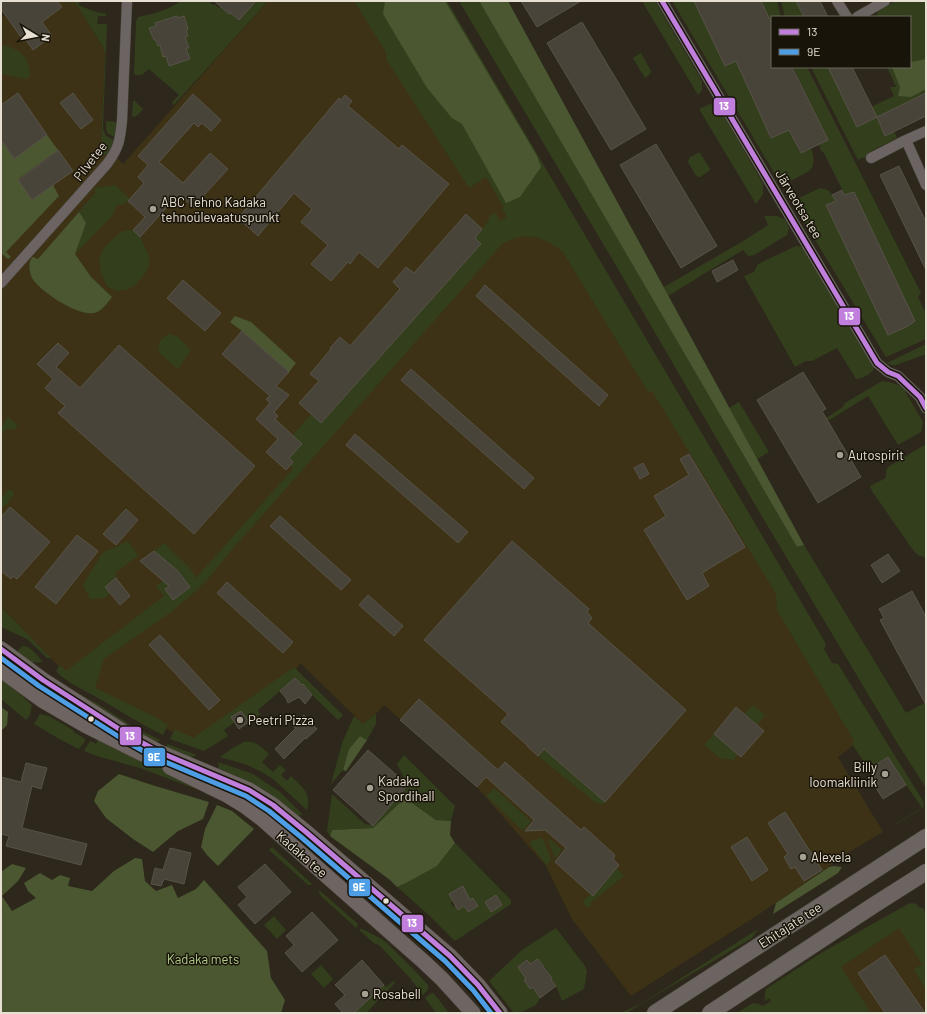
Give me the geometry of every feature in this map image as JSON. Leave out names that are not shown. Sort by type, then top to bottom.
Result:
[{"type":"main road","name":"Kadaka tee","points":[[1,649],[43,680],[130,736],[159,752],[249,790],[273,805],[450,956],[478,985],[500,1013]]},
{"type":"main road","name":"Kadaka tee","points":[[1,670],[42,700],[85,725],[227,795],[245,806],[279,834],[424,962],[442,979],[473,1013]]},
{"type":"main road","points":[[42,700],[46,694],[52,691],[60,691]]},
{"type":"main road","points":[[279,834],[294,835],[306,832]]},
{"type":"main road","name":"Ehitajate tee","points":[[655,1013],[926,837]]},
{"type":"main road","points":[[308,860],[314,854],[331,854]]},
{"type":"main road","points":[[710,1013],[926,872]]},
{"type":"street","name":"Pilvetee","points":[[1,283],[107,164],[117,150],[120,141],[122,122],[127,1]]},
{"type":"street","name":"Järveotsa tee","points":[[662,1],[878,363],[888,372],[898,376],[920,397],[926,408]]},
{"type":"street","points":[[837,1],[846,16]]},
{"type":"street","points":[[859,16],[885,1]]},
{"type":"street","points":[[871,158],[926,131]]},
{"type":"street","points":[[906,140],[926,185]]},
{"type":"shaded area","points":[[24,1],[74,1],[103,47],[105,54],[101,141],[123,164],[268,1],[417,1],[746,543],[862,739],[838,757],[883,832],[854,849],[761,913],[631,996],[572,919],[546,866],[477,787],[384,705],[376,714],[363,724],[300,663],[295,672],[191,742],[67,675],[1,607],[1,18]]},
{"type":"shaded area","points":[[917,905],[926,920],[926,1013],[777,1013]]},
{"type":"green space","points":[[74,1],[80,1],[78,5],[106,14],[106,16],[98,16],[97,24],[107,24],[103,129],[106,136],[114,140],[112,147],[104,156],[97,154],[105,145],[101,141],[105,54],[103,47]]},
{"type":"green space","points":[[181,1],[208,1],[219,8],[220,7],[229,14],[251,1],[268,1],[173,106],[172,102],[179,95],[149,69],[142,75],[135,75],[136,21],[138,17],[171,7]],"holes":[[[178,16],[178,18],[188,29],[186,30],[188,36],[185,37],[189,47],[186,48],[190,59],[169,66],[166,56],[163,56],[160,45],[158,46],[156,40],[153,40],[150,28],[156,26],[155,23]]]},
{"type":"green space","points":[[354,1],[447,1],[826,644],[824,649],[832,663],[838,664],[923,801],[924,806],[922,808],[896,824],[921,808],[921,806],[888,757],[869,769],[852,744],[854,741],[777,610],[776,594],[652,391],[648,392],[563,252],[548,242],[534,237],[520,237],[503,243],[236,545],[207,580],[171,612],[104,659],[95,688],[156,717],[168,725],[163,735],[70,682],[56,671],[60,665],[66,671],[164,596],[156,586],[163,581],[158,575],[171,565],[154,551],[164,543],[190,568],[196,578],[293,469],[290,465],[293,462],[289,458],[302,444],[293,435],[311,414],[321,423],[481,244],[475,238],[489,220],[489,216],[495,213],[500,221],[507,217],[502,209],[504,208],[486,177],[469,188],[386,59],[386,52]]},
{"type":"green space","points":[[385,1],[445,1],[537,156],[541,167],[520,197],[506,203],[462,124],[452,118],[427,88],[383,14]]},
{"type":"green space","points":[[459,1],[479,1],[797,547],[804,545],[906,713],[926,702],[926,788],[896,741],[754,503],[621,274]]},
{"type":"green space","points":[[479,1],[508,1],[804,545],[797,547]]},
{"type":"green space","points":[[642,1],[655,1],[702,81],[702,90],[698,95]]},
{"type":"green space","points":[[672,1],[694,1],[725,65],[736,61],[771,138],[789,130],[800,153],[811,149],[813,154],[813,163],[812,168],[809,171],[791,180],[784,182],[779,181]]},
{"type":"green space","points":[[761,1],[777,1],[781,16],[771,16],[771,22]]},
{"type":"green space","points":[[781,1],[796,1],[804,16],[785,16]]},
{"type":"green space","points":[[896,1],[926,1],[926,93],[877,117],[885,136],[894,131],[897,138],[871,151],[870,155],[858,160],[812,68],[828,68],[857,127],[876,117],[871,107],[894,96],[890,87],[896,87],[887,68],[911,68],[911,16],[877,16],[877,12]]},
{"type":"green space","points":[[1,45],[15,49],[26,58],[30,73],[27,79],[1,74]]},
{"type":"green space","points":[[641,53],[651,72],[645,78],[633,58]]},
{"type":"green space","points":[[926,59],[926,89],[911,97],[898,96],[900,87],[892,68],[911,68],[911,62]]},
{"type":"green space","points":[[793,68],[808,68],[921,293],[918,297],[926,314],[926,339],[886,357],[794,205],[797,199],[820,188],[828,190],[832,195],[836,201],[826,205],[888,334],[845,195],[824,153],[821,151],[819,144],[827,140]]},
{"type":"green space","points":[[133,101],[135,101],[143,109],[137,116],[132,117]]},
{"type":"green space","points":[[710,104],[719,107],[763,184],[763,194],[756,204],[699,109]]},
{"type":"green space","points":[[106,121],[117,122],[115,137],[107,131]]},
{"type":"green space","points":[[47,135],[58,150],[18,179],[32,200],[53,185],[59,196],[6,252],[11,257],[8,259],[1,253],[1,140],[14,158]]},
{"type":"green space","points":[[700,153],[710,169],[700,177],[695,174],[688,162],[690,157]]},
{"type":"green space","points":[[115,185],[130,199],[124,204],[117,205],[112,216],[75,254],[91,277],[112,297],[99,311],[92,313],[84,312],[65,305],[40,287],[31,275],[29,267],[30,261],[33,257],[38,259],[96,192],[94,190],[96,188]]},
{"type":"green space","points":[[79,212],[86,223],[75,254],[91,277],[112,297],[101,310],[92,313],[84,312],[65,305],[47,293],[32,278],[29,264],[33,257],[38,259]]},
{"type":"green space","points":[[764,216],[777,216],[786,220],[789,228],[787,235],[754,255],[748,256],[743,250],[668,296],[664,287],[768,225]]},
{"type":"green space","points":[[133,230],[140,237],[149,256],[149,266],[144,275],[133,287],[126,290],[116,291],[107,286],[101,273],[99,259],[104,248],[115,237],[123,231]]},
{"type":"green space","points":[[796,246],[802,247],[874,368],[866,376],[856,379],[837,348],[812,361],[806,361],[795,367],[744,276],[754,272],[758,264]]},
{"type":"green space","points":[[235,316],[251,322],[296,363],[289,372],[230,322]]},
{"type":"green space","points":[[170,334],[178,337],[191,350],[178,369],[159,353],[158,347],[160,342]]},
{"type":"green space","points":[[926,344],[926,354],[896,365],[887,363]]},
{"type":"green space","points":[[882,381],[895,384],[905,390],[923,422],[921,432],[898,445],[868,396],[831,419],[828,420],[826,418],[843,407],[845,403]]},
{"type":"green space","points":[[739,402],[769,452],[757,459],[729,408]]},
{"type":"green space","points":[[8,417],[18,425],[14,429],[6,429],[1,435],[1,428]]},
{"type":"green space","points":[[926,444],[926,558],[918,555],[913,550],[870,486],[886,478],[886,471],[888,467]]},
{"type":"green space","points":[[9,489],[13,491],[14,495],[1,510],[1,498]]},
{"type":"green space","points":[[128,541],[138,556],[116,572],[116,578],[105,587],[110,593],[105,598],[90,599],[83,585],[103,552]]},
{"type":"green space","points":[[3,609],[51,658],[47,658],[27,639],[1,627],[1,611]]},
{"type":"green space","points":[[24,646],[32,650],[43,662],[32,662],[14,656],[21,647]]},
{"type":"green space","points":[[294,667],[343,715],[338,720],[312,695],[303,684],[302,685],[295,678],[258,710],[260,715],[249,722],[241,711],[232,717],[235,722],[224,730],[228,736],[204,751],[170,739],[175,729],[193,738]]},
{"type":"green space","points":[[54,678],[64,687],[98,704],[132,726],[160,740],[157,743],[57,685]]},
{"type":"green space","points":[[3,679],[32,705],[30,715],[26,720],[1,699],[1,680]]},
{"type":"green space","points":[[753,705],[765,715],[757,725],[744,714]]},
{"type":"green space","points":[[1,707],[8,712],[7,725],[1,731]]},
{"type":"green space","points":[[40,714],[49,716],[73,730],[85,739],[85,741],[79,749],[34,724]]},
{"type":"green space","points":[[376,714],[376,724],[367,740],[360,736],[349,749],[343,770],[331,784],[342,743],[354,716],[363,724]]},
{"type":"green space","points":[[714,734],[738,755],[733,760],[720,758],[704,745]]},
{"type":"green space","points":[[360,736],[367,740],[346,771],[343,770],[349,749]]},
{"type":"green space","points":[[98,739],[144,756],[184,777],[212,795],[140,768],[84,751],[90,741],[96,744]]},
{"type":"green space","points":[[244,742],[252,742],[261,746],[269,754],[262,762],[273,772],[280,765],[286,770],[281,775],[287,781],[291,776],[302,787],[308,799],[307,810],[273,779],[262,772],[245,764],[220,757]]},
{"type":"green space","points":[[167,744],[197,755],[188,758],[167,747]]},
{"type":"green space","points":[[544,749],[605,802],[604,804],[596,803],[538,756]]},
{"type":"green space","points":[[404,755],[455,806],[451,821],[436,820],[405,798],[373,828],[332,830],[330,836],[327,831],[332,794],[365,824],[373,825],[408,786],[397,764]]},
{"type":"green space","points":[[218,762],[253,774],[280,792],[303,815],[296,815],[222,773],[219,769]]},
{"type":"green space","points":[[119,774],[209,802],[203,819],[178,831],[153,852],[106,818],[94,801],[98,791]]},
{"type":"green space","points":[[494,788],[531,821],[523,831],[486,796]]},
{"type":"green space","points":[[405,798],[436,820],[451,821],[450,835],[455,843],[437,866],[397,887],[390,880],[330,836],[332,830],[373,828]]},
{"type":"green space","points":[[217,805],[232,811],[254,829],[218,866],[201,847],[205,829]]},
{"type":"green space","points":[[541,838],[544,841],[551,859],[547,866],[530,844],[531,841]]},
{"type":"green space","points":[[548,838],[562,850],[555,859]]},
{"type":"green space","points":[[455,843],[511,900],[511,904],[455,941],[431,917],[397,887],[437,866]],"holes":[[[462,886],[470,900],[474,898],[478,906],[468,912],[464,906],[458,910],[456,905],[453,907],[451,903]],[[496,895],[502,905],[491,912],[485,902]]]},
{"type":"green space","points":[[272,847],[312,884],[308,885],[269,850]]},
{"type":"green space","name":"Kadaka mets","points":[[135,858],[142,859],[145,881],[156,891],[172,885],[178,898],[196,889],[204,880],[267,951],[271,978],[285,1000],[281,1013],[1,1013],[1,872],[12,864],[26,868],[18,881],[2,896],[12,911],[36,898],[28,891],[24,883],[40,873],[52,880],[60,875],[70,878],[68,886],[92,891],[114,871]]},
{"type":"green space","points":[[829,867],[842,867],[838,873],[773,914],[776,903]]},
{"type":"green space","points":[[617,868],[624,876],[590,903],[592,906],[588,907],[585,905],[583,901],[591,894],[594,895]]},
{"type":"green space","points":[[319,890],[358,924],[356,928],[321,896]]},
{"type":"green space","points":[[912,903],[916,904],[920,908],[922,907],[926,913],[925,988],[914,970],[922,964],[899,928],[841,967],[871,1013],[737,1013],[753,1003],[763,1006],[771,1001],[769,998],[765,1001],[766,989],[821,953]]},
{"type":"green space","points":[[274,916],[286,930],[277,939],[264,925]]},
{"type":"green space","points":[[556,928],[585,966],[587,972],[584,989],[562,1001],[545,966],[544,967],[538,959],[530,964],[527,960],[518,967],[526,979],[524,981],[530,989],[533,987],[540,998],[536,1005],[520,1013],[514,1013],[489,981],[522,950]]},
{"type":"green space","points":[[360,929],[386,942],[428,985],[428,990],[423,995],[409,977],[379,945],[375,944],[359,930]]},
{"type":"green space","points":[[758,929],[752,938],[626,1013],[621,1013],[644,1002]]},
{"type":"green space","points":[[321,965],[333,979],[324,988],[311,974]]},
{"type":"green space","points":[[395,980],[394,984],[366,1013],[354,1013],[384,985],[386,987]]},
{"type":"green space","points":[[433,993],[449,1013],[436,1013],[425,998]]},
{"type":"building","points":[[1,1],[57,1],[62,7],[42,22],[52,36],[33,50],[23,36],[21,37],[1,9]]},
{"type":"building","points":[[214,1],[256,1],[239,20],[231,13],[229,14]]},
{"type":"building","points":[[521,1],[581,1],[537,27]]},
{"type":"building","points":[[694,1],[761,1],[771,22],[771,68],[792,68],[828,140],[801,153],[789,130],[771,138],[736,61],[725,66]]},
{"type":"building","points":[[796,1],[820,1],[828,16],[804,16]]},
{"type":"building","points":[[177,16],[178,18],[184,16],[188,29],[186,30],[188,36],[185,37],[189,48],[186,48],[190,59],[169,66],[166,56],[163,57],[160,45],[158,46],[156,40],[154,40],[149,28],[156,26],[155,23]]},
{"type":"building","points":[[582,22],[646,129],[611,150],[547,43]]},
{"type":"building","points":[[828,68],[852,68],[877,117],[857,127]]},
{"type":"building","points":[[18,93],[47,135],[14,159],[1,140],[1,105]]},
{"type":"building","points":[[73,93],[93,120],[81,129],[60,103]]},
{"type":"building","points":[[926,93],[926,116],[885,136],[877,117]]},
{"type":"building","points":[[193,94],[221,120],[211,131],[202,123],[198,127],[194,123],[159,162],[183,183],[210,153],[228,169],[193,207],[179,194],[140,237],[133,230],[145,217],[128,201],[144,183],[138,177],[148,165],[138,156]]},
{"type":"building","points":[[345,95],[352,101],[348,106],[399,149],[402,145],[449,184],[378,268],[359,252],[350,264],[348,262],[331,281],[311,264],[328,245],[301,222],[312,209],[294,193],[258,236],[238,218],[339,98],[341,100]]},
{"type":"building","points":[[656,144],[717,246],[681,268],[620,165]]},
{"type":"building","points":[[58,150],[73,171],[32,200],[18,180]]},
{"type":"building","points":[[899,166],[926,222],[926,270],[880,175]]},
{"type":"building","points":[[842,190],[844,195],[854,192],[915,321],[888,335],[826,205],[836,201],[832,195]]},
{"type":"building","points":[[466,214],[482,229],[475,238],[481,244],[321,423],[299,403],[319,381],[310,374],[340,337],[350,346],[400,289],[393,282],[406,267],[414,273]]},
{"type":"building","points":[[733,260],[738,270],[717,282],[712,271]]},
{"type":"building","points":[[183,280],[221,313],[205,331],[167,298]]},
{"type":"building","points":[[485,285],[608,395],[599,406],[476,296]]},
{"type":"building","points":[[242,331],[289,372],[276,386],[289,395],[274,412],[278,416],[275,419],[302,444],[289,458],[293,462],[286,470],[266,452],[278,439],[256,419],[270,403],[266,399],[270,396],[222,354]]},
{"type":"building","points":[[58,343],[69,353],[56,367],[80,388],[119,345],[255,466],[194,534],[58,413],[65,406],[45,388],[53,379],[37,364]]},
{"type":"building","points":[[411,369],[534,478],[524,489],[401,380]]},
{"type":"building","points":[[803,372],[826,409],[822,411],[861,477],[818,503],[757,400]]},
{"type":"building","points":[[355,434],[468,532],[458,543],[346,445]]},
{"type":"building","points":[[689,454],[745,547],[702,573],[709,586],[687,600],[644,530],[666,516],[654,496],[689,475],[680,459]]},
{"type":"building","points":[[643,463],[649,474],[640,479],[634,468]]},
{"type":"building","points":[[10,507],[50,542],[17,579],[13,576],[11,579],[1,571],[1,517]]},
{"type":"building","points":[[126,509],[138,520],[116,545],[103,534]]},
{"type":"building","points":[[280,516],[351,580],[341,590],[270,526]]},
{"type":"building","points":[[77,535],[98,551],[56,604],[35,587]]},
{"type":"building","points":[[512,541],[589,609],[587,612],[592,618],[588,623],[686,710],[605,802],[544,749],[538,756],[501,722],[508,714],[424,640]]},
{"type":"building","points":[[154,551],[177,570],[190,587],[173,600],[165,589],[169,586],[140,561]]},
{"type":"building","points":[[888,554],[900,571],[882,583],[871,565]]},
{"type":"building","points":[[116,578],[130,596],[120,605],[105,587]]},
{"type":"building","points":[[227,582],[293,642],[283,653],[217,593]]},
{"type":"building","points":[[912,591],[926,617],[926,705],[880,620],[884,618],[879,609]]},
{"type":"building","points":[[368,595],[403,626],[394,636],[359,605]]},
{"type":"building","points":[[160,635],[220,700],[209,710],[149,645]]},
{"type":"building","points":[[295,678],[302,685],[303,684],[312,695],[305,704],[299,697],[288,703],[280,691]]},
{"type":"building","points":[[419,699],[498,770],[505,762],[581,830],[584,827],[615,855],[613,859],[619,865],[593,896],[555,862],[566,848],[545,830],[525,831],[534,820],[486,777],[477,787],[400,720]]},
{"type":"building","points":[[736,707],[764,731],[741,757],[714,734]]},
{"type":"building","name":"Peetri Pizza","points":[[241,711],[249,722],[239,729],[231,717]]},
{"type":"building","points":[[304,715],[317,729],[306,739],[305,738],[284,759],[275,749],[296,728],[293,726]]},
{"type":"building","name":"Kadaka Spordihall","points":[[368,750],[408,785],[373,826],[333,790]]},
{"type":"building","name":"Billy loomakliinik","points":[[888,757],[906,785],[883,799],[871,780],[874,778],[869,769]]},
{"type":"building","points":[[26,763],[47,768],[41,789],[32,786],[22,828],[87,844],[81,865],[6,846],[9,836],[1,834],[1,777],[21,782]]},
{"type":"building","points":[[785,812],[822,870],[804,881],[795,867],[791,869],[784,857],[788,854],[768,823]]},
{"type":"building","points":[[747,837],[768,870],[752,881],[731,847]]},
{"type":"building","points":[[170,848],[191,853],[184,884],[164,879],[161,886],[151,884],[155,868],[163,870]]},
{"type":"building","points":[[265,864],[291,892],[255,924],[238,905],[247,897],[238,887]]},
{"type":"building","points":[[463,886],[470,900],[473,898],[478,906],[468,912],[464,906],[458,910],[449,894]]},
{"type":"building","points":[[496,895],[502,905],[491,912],[485,902]]},
{"type":"building","points":[[312,912],[338,940],[302,972],[285,953],[294,945],[286,936]]},
{"type":"building","points":[[885,955],[925,1013],[885,1013],[858,973]]},
{"type":"building","points":[[538,959],[556,986],[540,998],[533,987],[530,989],[524,980],[526,979],[518,967],[527,960],[530,964]]},
{"type":"building","points":[[362,960],[384,985],[354,1013],[343,1013],[335,1004],[345,995],[335,985]]},
{"type":"transit line","name":"13","points":[[662,1],[877,363],[888,372],[898,376],[920,397],[926,408]]},
{"type":"transit line","name":"13","points":[[1,649],[43,680],[130,736],[159,752],[249,790],[273,805],[450,956],[478,985],[500,1013]]},
{"type":"transit line","name":"9E","points":[[1,658],[39,686],[127,742],[156,758],[246,796],[269,811],[445,961],[473,990],[491,1013]]},
{"type":"place","name":"ABC Tehno Kadaka tehnoülevaatuspunkt","points":[[153,209]]},
{"type":"place","name":"Autospirit","points":[[840,455]]},
{"type":"place","name":"Peetri Pizza","points":[[240,720]]},
{"type":"place","name":"Billy loomakliinik","points":[[885,774]]},
{"type":"place","name":"Kadaka Spordihall","points":[[370,788]]},
{"type":"place","name":"Alexela","points":[[803,857]]},
{"type":"place","name":"Rosabell","points":[[365,994]]}]
